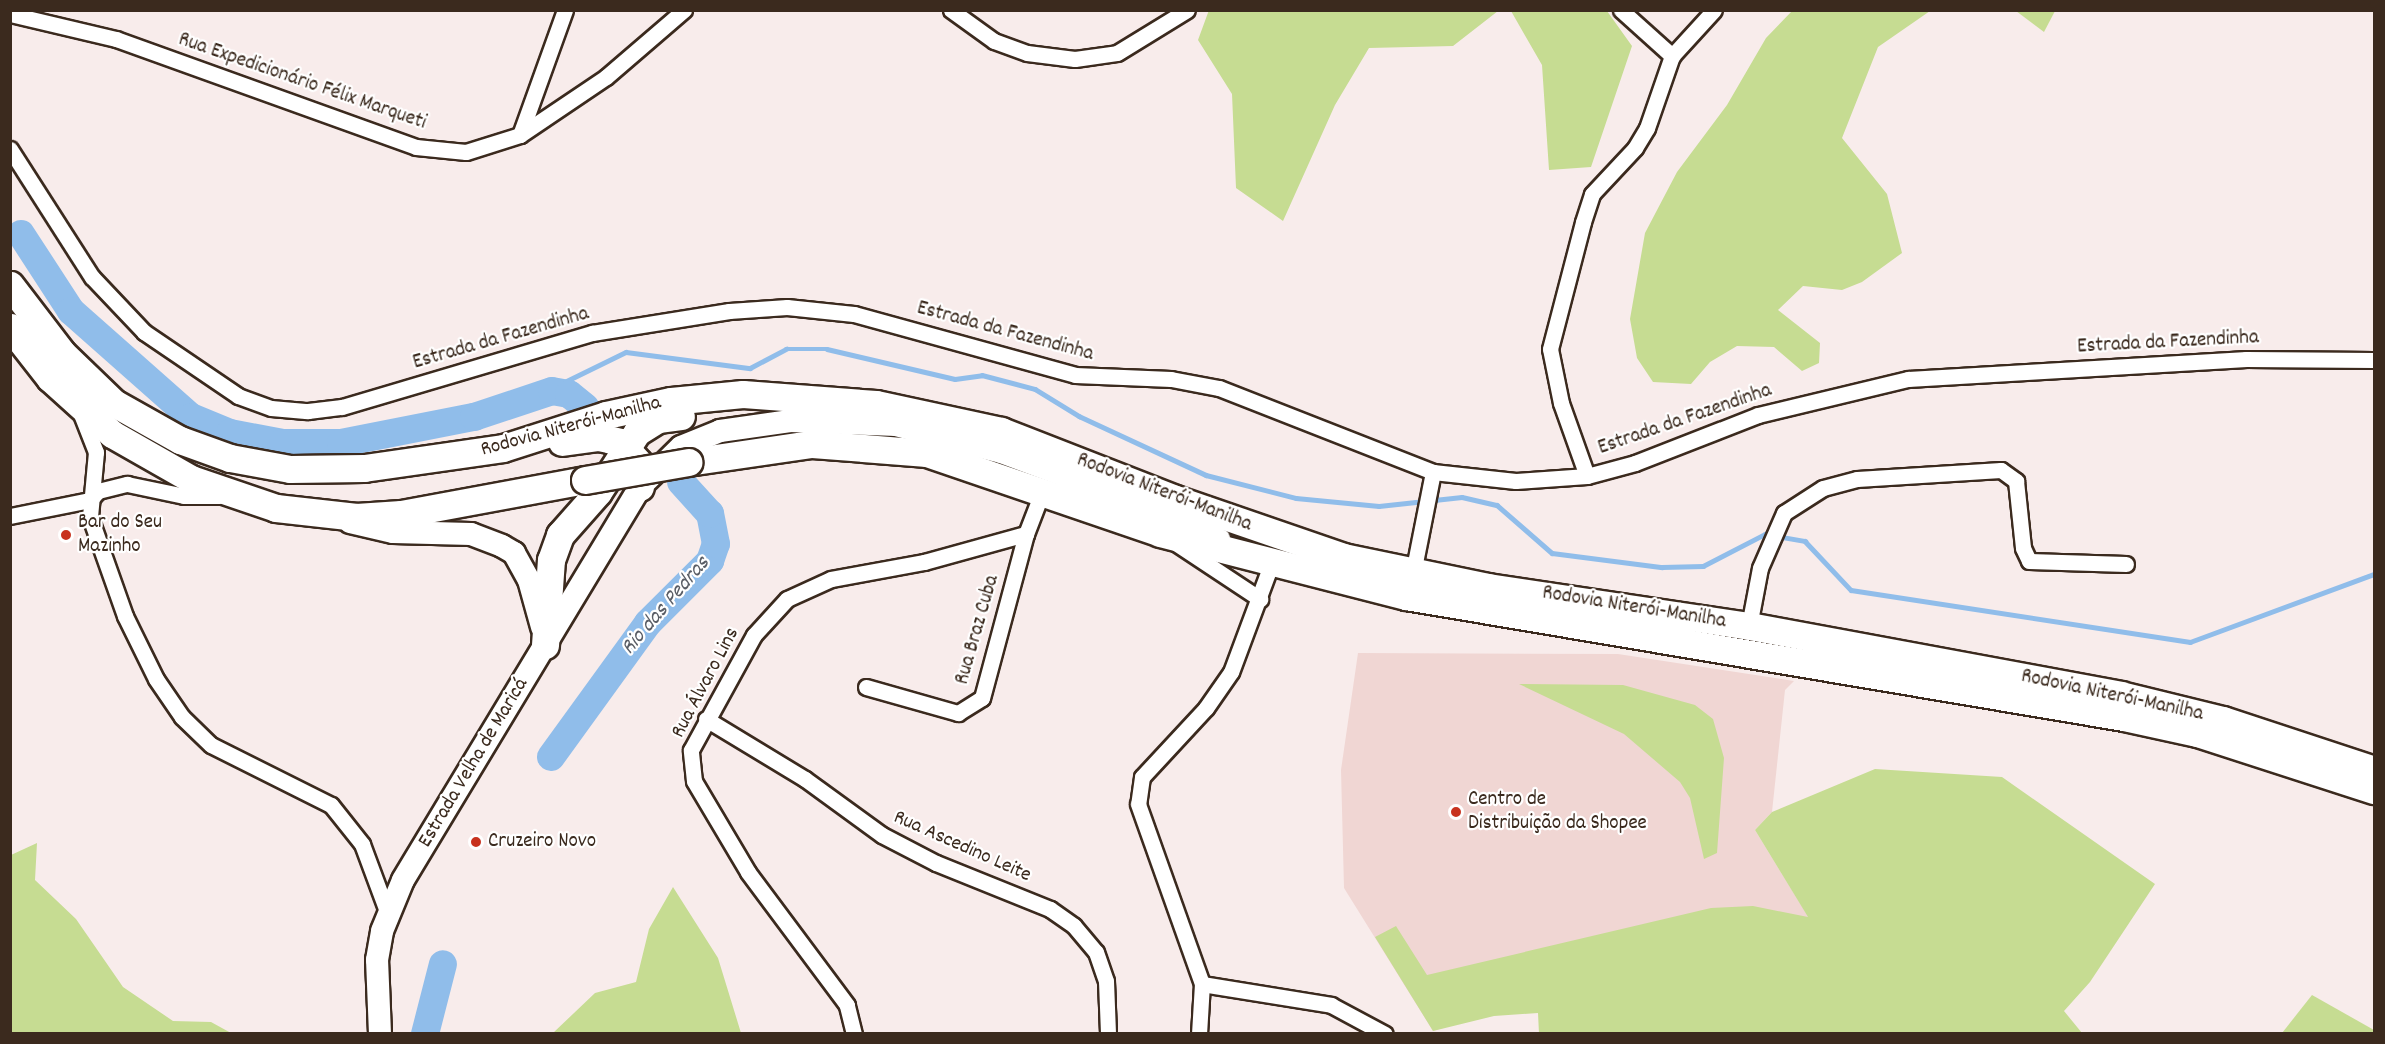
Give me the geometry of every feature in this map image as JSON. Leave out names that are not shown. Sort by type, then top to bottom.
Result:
[{"type":"highway","name":"Rodovia Niterói-Manilha","points":[[10,285],[62,352],[114,403],[180,440],[230,458],[328,471],[502,448],[606,414],[671,401],[743,394],[825,397],[957,418],[1001,431],[1273,534],[1413,573],[1749,626],[2172,706],[2374,770]]},
{"type":"highway","name":"Rodovia Niterói-Manilha","points":[[10,327],[79,409],[146,455],[231,496],[314,514],[401,514],[764,448],[859,445],[927,453],[1042,490],[1161,534],[1272,562],[1488,611],[1831,664],[2124,717],[2197,733],[2374,790]]},
{"type":"highway","points":[[545,645],[550,572],[560,535],[598,492],[637,432],[658,420],[825,397]]},
{"type":"highway","points":[[502,448],[599,437],[626,446],[639,463],[640,488]]},
{"type":"main road","name":"Estrada Velha de Maricá","points":[[387,920],[403,880],[640,488],[681,447],[720,431],[820,419],[897,425],[944,434],[1120,496],[1272,562]]},
{"type":"main road","points":[[314,514],[393,532],[482,536],[573,582],[588,577]]},
{"type":"main road","points":[[514,554],[529,580],[545,645]]},
{"type":"main road","points":[[380,1034],[377,960],[387,920]]},
{"type":"street","points":[[520,135],[565,10]]},
{"type":"street","name":"Rua Expedicionário Félix Marqueti","points":[[10,14],[116,39],[416,147],[466,152],[520,135],[606,76],[684,10]]},
{"type":"street","points":[[951,10],[994,41],[1028,53],[1075,59],[1117,53],[1187,10]]},
{"type":"street","points":[[1621,10],[1672,56]]},
{"type":"street","points":[[1587,476],[1551,370],[1554,333],[1592,194],[1635,148],[1647,128],[1672,56],[1714,10]]},
{"type":"street","name":"Estrada da Fazendinha","points":[[10,149],[92,277],[144,332],[238,396],[272,408],[308,411],[342,407],[592,333],[729,311],[787,307],[854,314],[1075,375],[1171,379],[1219,388],[1433,472],[1516,481],[1587,476],[1635,463],[1769,411],[1908,379],[2246,359],[2374,360]]},
{"type":"street","points":[[79,409],[96,452],[90,500],[93,527],[125,616],[156,679],[182,717],[211,745],[331,805],[362,844],[373,867],[387,920]]},
{"type":"street","points":[[1749,626],[1771,536],[1798,501],[1822,488],[1857,479],[2001,470],[2016,481],[2023,548],[2029,561],[2126,564]]},
{"type":"street","points":[[1413,573],[1422,515],[1433,472]]},
{"type":"street","points":[[12,517],[90,500],[98,491],[127,484],[184,496],[231,496]]},
{"type":"street","name":"Rua Braz Cuba","points":[[866,687],[933,710],[958,713],[976,705],[988,686],[1026,534],[1042,490]]},
{"type":"street","name":"Rua Álvaro Lins","points":[[854,1034],[846,1005],[748,872],[694,781],[691,750],[754,635],[773,611],[804,588],[1026,534]]},
{"type":"street","points":[[1161,534],[1260,599]]},
{"type":"street","points":[[1199,1034],[1202,984],[1148,841],[1137,787],[1232,672],[1272,562]]},
{"type":"street","name":"Rua Ascedino Leite","points":[[706,719],[805,778],[882,836],[936,863],[1050,909],[1074,926],[1096,952],[1106,981],[1108,1034]]},
{"type":"street","points":[[373,867],[403,880]]},
{"type":"street","points":[[1202,984],[1331,1005],[1385,1034]]},
{"type":"shaded area","points":[[1358,653],[1618,654],[1794,681],[1785,690],[1772,812],[1755,830],[1809,918],[1433,1031],[1344,888],[1341,770]]},
{"type":"green space","points":[[1209,10],[1498,11],[1453,46],[1369,48],[1335,105],[1283,221],[1236,188],[1232,94],[1198,40]]},
{"type":"green space","points":[[1511,11],[1607,11],[1632,46],[1591,167],[1549,170],[1542,65]]},
{"type":"green space","points":[[1792,11],[1930,11],[1878,47],[1842,138],[1887,194],[1902,253],[1862,282],[1842,290],[1803,286],[1778,310],[1820,343],[1819,363],[1802,371],[1774,347],[1737,346],[1710,362],[1691,384],[1653,382],[1637,358],[1630,319],[1645,233],[1677,172],[1727,105],[1766,38]]},
{"type":"green space","points":[[2016,11],[2055,11],[2044,32]]},
{"type":"green space","points":[[1519,684],[1623,685],[1695,705],[1713,719],[1724,758],[1717,853],[1704,859],[1690,798],[1680,782],[1624,734]]},
{"type":"green space","points":[[1875,769],[2002,777],[2155,884],[2090,982],[2064,1011],[2082,1033],[1539,1034],[1538,1013],[1494,1016],[1433,1031],[1375,937],[1396,926],[1427,975],[1711,908],[1753,906],[1808,917],[1755,830],[1772,812]]},
{"type":"green space","points":[[37,843],[35,880],[76,919],[123,987],[173,1021],[211,1022],[231,1033],[11,1033],[11,855]]},
{"type":"green space","points":[[673,887],[718,958],[741,1033],[553,1033],[595,993],[636,982],[649,929]]},
{"type":"green space","points":[[2312,995],[2374,1030],[2374,1033],[2282,1033]]},
{"type":"waterway","points":[[21,234],[71,311],[191,417],[230,433],[283,443],[341,443],[474,417],[552,391],[569,394],[585,407]]},
{"type":"waterway","points":[[544,392],[626,352],[750,368],[786,349],[827,349],[955,379],[982,375],[1035,389],[1079,416],[1206,475],[1296,498],[1379,506],[1462,497],[1497,505],[1552,553],[1662,567],[1703,566],[1765,534],[1805,541],[1851,590],[2190,642],[2374,574]]},
{"type":"waterway","name":"Rio das Pedras","points":[[551,757],[648,623],[710,561],[716,544],[710,514],[681,482]]},
{"type":"waterway","name":"Rio das Pedras","points":[[425,1034],[443,964]]},
{"type":"place","name":"Bar do Seu Mazinho","points":[[66,535]]},
{"type":"place","name":"Centro de Distribuição da Shopee","points":[[1456,812]]},
{"type":"place","name":"Cruzeiro Novo","points":[[476,842]]}]
